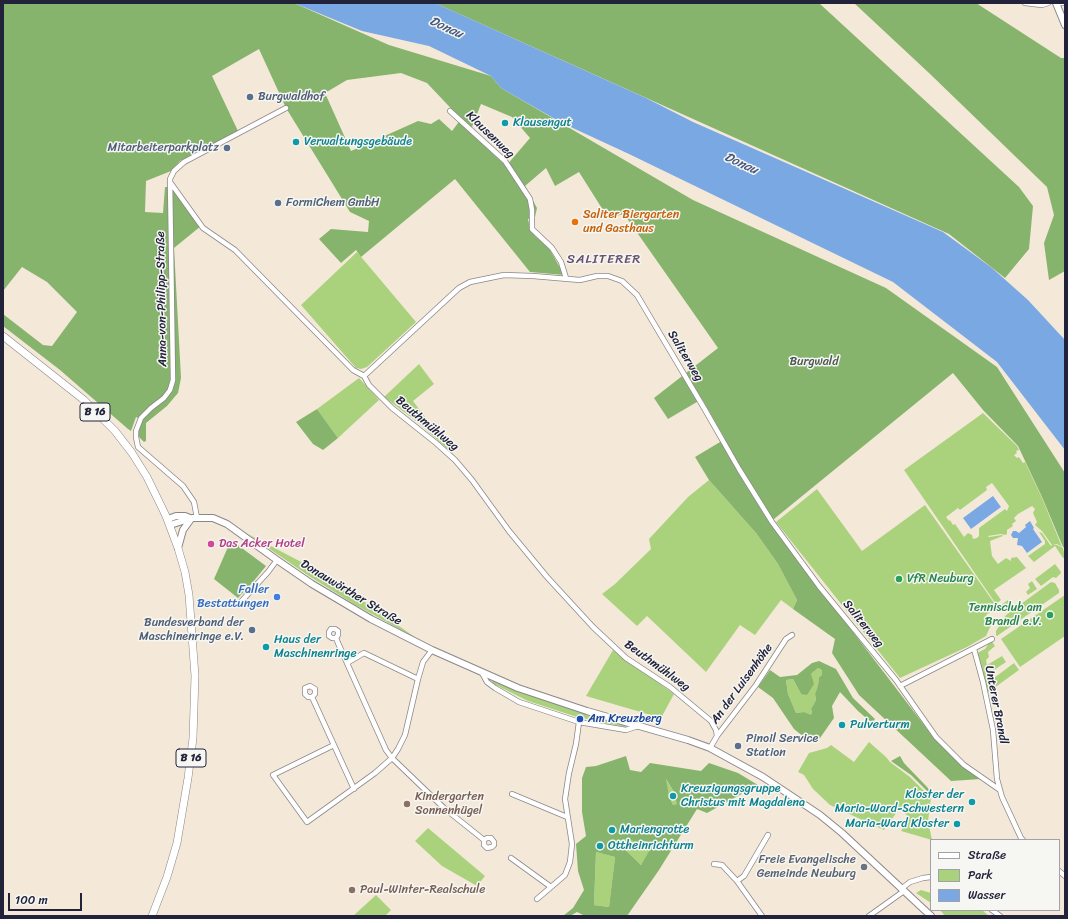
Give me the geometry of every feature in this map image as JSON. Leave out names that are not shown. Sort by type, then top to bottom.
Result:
[{"type":"main road","points":[[1056,3],[1065,25]]},
{"type":"main road","name":"B 16","points":[[3,336],[84,400],[115,431],[132,453],[147,477],[169,522],[178,548],[189,595],[195,676],[193,738],[177,842],[167,877],[152,916]]},
{"type":"main road","points":[[178,548],[183,530],[194,518]]},
{"type":"main road","name":"Donauwörther Straße","points":[[169,522],[194,518],[213,518],[227,524],[312,584],[371,619],[432,650],[482,673],[532,692],[587,711],[693,741],[710,748],[765,778],[820,815],[839,830],[931,916]]},
{"type":"street","points":[[1025,3],[1042,5],[1048,3]]},
{"type":"street","points":[[1060,3],[1065,3]]},
{"type":"street","points":[[170,182],[174,171],[184,162],[286,108]]},
{"type":"street","name":"Klausenweg","points":[[450,111],[505,161],[530,199],[532,210],[532,229],[552,248],[561,262],[566,278]]},
{"type":"street","name":"Beuthmühlweg","points":[[170,182],[203,228],[235,250],[353,370],[364,376],[368,385],[392,408],[455,460],[472,480],[509,531],[547,577],[593,628],[626,658],[670,687],[711,720],[717,736]]},
{"type":"street","name":"Anna-von-Philipp-Straße","points":[[170,182],[173,380],[170,390],[164,398],[150,408],[141,418],[136,431],[136,437],[138,447],[183,486],[194,502],[194,518]]},
{"type":"street","name":"Saliterweg","points":[[364,376],[459,288],[470,282],[504,275],[580,280],[597,276],[608,276],[622,281],[637,295],[739,469],[772,522],[819,586],[900,686]]},
{"type":"street","points":[[238,605],[268,572],[276,560]]},
{"type":"street","name":"An der Luisenhöhe","points":[[710,748],[717,736],[756,685],[786,639],[792,635]]},
{"type":"street","points":[[336,638],[386,750],[392,758],[444,808],[484,840]]},
{"type":"street","points":[[992,639],[900,686],[936,737],[964,765],[1000,790]]},
{"type":"street","name":"Unterer Brandl","points":[[974,648],[993,730],[997,779],[1002,797],[1022,839]]},
{"type":"street","points":[[334,745],[273,775],[307,822],[375,773],[392,758],[398,750],[404,735],[423,662],[432,650]]},
{"type":"street","points":[[347,663],[364,653],[418,679]]},
{"type":"street","name":"Donauwörther Straße","points":[[482,673],[487,682],[519,702],[579,722],[626,730],[638,726]]},
{"type":"street","points":[[312,697],[354,789]]},
{"type":"street","points":[[537,900],[565,875],[570,862],[572,844],[565,799],[579,722]]},
{"type":"street","points":[[512,794],[567,817]]},
{"type":"street","points":[[737,881],[744,876],[768,835]]},
{"type":"street","points":[[511,858],[551,887]]},
{"type":"street","points":[[714,864],[722,865],[737,881],[762,916]]},
{"type":"street","points":[[869,916],[903,890],[910,882],[930,877]]},
{"type":"green space","name":"Burgwald","points":[[3,3],[294,3],[389,45],[491,76],[501,88],[693,200],[886,288],[997,367],[1065,473],[1065,548],[1063,547],[1018,446],[983,410],[953,373],[769,522],[934,738],[981,779],[951,781],[859,695],[832,653],[835,639],[793,609],[797,600],[778,564],[756,533],[709,480],[695,457],[725,439],[702,399],[668,419],[654,398],[718,348],[624,214],[608,218],[579,172],[555,186],[546,168],[525,186],[537,208],[535,217],[528,219],[530,228],[535,236],[549,248],[564,275],[530,272],[455,179],[361,257],[356,250],[341,263],[319,239],[331,229],[368,232],[369,221],[350,212],[286,108],[259,49],[212,76],[238,131],[180,161],[171,171],[146,181],[145,212],[163,213],[165,187],[172,187],[201,226],[174,248],[181,378],[178,393],[167,406],[146,423],[146,441],[144,442],[138,434],[139,425],[142,420],[136,417],[131,431],[128,429],[60,370],[3,326],[3,314],[43,345],[52,346],[77,312],[47,282],[22,267],[3,291]],"holes":[[[401,73],[427,83],[461,119],[452,131],[439,119],[431,124],[418,121],[351,151],[325,93],[347,80]],[[481,104],[512,117],[530,138],[506,166],[470,132]]]},
{"type":"green space","points":[[435,3],[819,3],[1019,187],[1033,206],[1029,249],[1005,278],[949,234]]},
{"type":"green space","points":[[854,3],[976,3],[1061,58],[1065,58],[1065,271],[1049,280],[1044,243],[1054,215],[1047,187]]},
{"type":"green space","points":[[357,252],[416,322],[367,367],[361,369],[356,368],[301,305]]},
{"type":"green space","points":[[419,364],[434,384],[413,401],[454,455],[420,424],[384,397]]},
{"type":"green space","points":[[359,378],[379,400],[338,438],[317,409]]},
{"type":"green space","points":[[317,409],[338,438],[323,450],[313,444],[296,422]]},
{"type":"green space","points":[[983,413],[1017,446],[1019,450],[1016,451],[1017,453],[1014,455],[1017,458],[1019,457],[1023,463],[1025,462],[1042,498],[1062,547],[1057,544],[1053,545],[1063,548],[1065,557],[1063,558],[1055,546],[1034,562],[1028,556],[1045,544],[1045,541],[1039,532],[1042,533],[1051,546],[1052,545],[1042,531],[1035,525],[1037,522],[1033,513],[1035,509],[1032,506],[1018,514],[1014,518],[1016,521],[1012,524],[1013,526],[1007,530],[1007,534],[988,536],[1003,536],[990,541],[992,556],[998,564],[1006,558],[1011,561],[1011,558],[1017,557],[1026,568],[994,590],[1001,600],[996,604],[904,470]],"holes":[[[992,483],[1009,506],[1007,511],[1005,509],[979,528],[979,536],[973,539],[972,535],[968,533],[964,537],[955,524],[953,525],[946,517],[958,508],[960,510],[987,490],[986,487]]]},
{"type":"green space","points":[[709,480],[756,533],[778,564],[797,600],[793,609],[781,600],[755,635],[740,625],[706,672],[647,616],[637,626],[602,594],[615,584],[651,549],[649,539],[688,497]]},
{"type":"green space","name":"VfR Neuburg","points":[[817,489],[862,551],[925,505],[997,607],[986,615],[992,623],[986,636],[967,647],[900,678],[776,522]]},
{"type":"green space","points":[[248,534],[326,575],[419,640],[354,604],[309,576]]},
{"type":"green space","points":[[231,540],[266,566],[238,598],[214,579]]},
{"type":"green space","points":[[1055,564],[1061,573],[1056,578],[1053,577],[1041,586],[1035,579]]},
{"type":"green space","points":[[1032,581],[1037,589],[1028,595],[1026,592],[1030,588],[1028,584]]},
{"type":"green space","points":[[1051,582],[1055,583],[1059,593],[997,636],[996,635],[996,631],[1006,615]]},
{"type":"green space","name":"Tennisclub am Brandl e.V.","points":[[1065,595],[1065,636],[1020,667],[1001,639]]},
{"type":"green space","points":[[1008,600],[1012,607],[1006,612],[1001,605]]},
{"type":"green space","points":[[991,640],[995,646],[988,652],[989,657],[986,660],[987,665],[1002,656],[1006,662],[988,674],[990,681],[1014,663],[1019,670],[987,693],[977,653],[985,649]]},
{"type":"green space","points":[[613,650],[674,694],[661,718],[586,696]]},
{"type":"green space","points":[[819,661],[836,669],[853,698],[875,719],[872,723],[840,692],[832,706],[834,718],[820,738],[810,742],[794,729],[773,698],[758,687],[770,670],[780,677],[797,675],[812,663]],"holes":[[[818,668],[822,670],[822,675],[819,677],[815,694],[816,700],[811,709],[811,715],[804,712],[796,713],[788,694],[786,680],[793,679],[801,694],[807,695],[814,684],[811,674]]]},
{"type":"green space","points":[[818,668],[822,670],[822,675],[819,677],[815,694],[816,700],[811,709],[811,716],[804,712],[796,713],[788,694],[786,680],[793,679],[801,694],[811,674]]},
{"type":"green space","points":[[493,680],[580,712],[626,725],[626,727],[577,717],[528,701],[492,683]]},
{"type":"green space","points":[[869,742],[890,762],[910,777],[931,798],[928,821],[932,839],[901,831],[909,817],[899,809],[884,830],[830,805],[813,789],[804,775],[798,772],[809,753],[827,748],[831,745],[854,762]]},
{"type":"green space","points":[[626,756],[630,770],[641,772],[650,763],[701,771],[709,763],[738,773],[758,785],[707,813],[697,809],[659,870],[627,916],[585,916],[577,912],[570,916],[563,916],[573,908],[584,890],[578,871],[576,844],[586,836],[582,812],[582,778],[586,767],[596,766]],"holes":[[[666,779],[674,792],[677,804],[673,805],[669,796]],[[626,839],[652,846],[641,865],[616,841]],[[596,852],[615,857],[609,907],[594,905]]]},
{"type":"green space","points":[[900,756],[904,763],[931,792],[932,797],[911,775],[891,761]]},
{"type":"green space","points":[[665,778],[674,792],[678,804],[673,805],[669,796]]},
{"type":"green space","points":[[428,828],[485,876],[477,886],[442,866],[415,841]]},
{"type":"green space","points":[[626,839],[653,846],[641,865],[616,841]]},
{"type":"green space","points":[[596,852],[615,857],[609,907],[594,905]]},
{"type":"green space","points":[[921,890],[930,893],[930,902],[916,893]]},
{"type":"green space","points":[[376,895],[391,910],[385,916],[353,916]]},
{"type":"green space","points":[[941,911],[983,911],[989,916],[945,916]]},
{"type":"water","name":"Donau","points":[[294,3],[435,3],[646,98],[693,122],[943,232],[992,268],[1028,300],[1065,340],[1065,450],[997,362],[893,282],[562,123],[501,88],[491,76],[429,46],[362,31]]},
{"type":"water","points":[[993,496],[1001,507],[971,529],[963,518]]},
{"type":"water","points":[[1030,521],[1034,528],[1033,529],[1042,542],[1027,553],[1022,546],[1017,545],[1018,538],[1013,538],[1011,535],[1013,531],[1019,533]]},
{"type":"place","name":"Burgwaldhof","points":[[250,97]]},
{"type":"place","name":"Klausengut","points":[[505,123]]},
{"type":"place","name":"Verwaltungsgebäude","points":[[296,142]]},
{"type":"place","name":"Mitarbeiterparkplatz","points":[[227,148]]},
{"type":"place","name":"FormiChem GmbH","points":[[278,203]]},
{"type":"place","name":"Saliter Biergarten und Gasthaus","points":[[575,222]]},
{"type":"place","name":"Das Acker Hotel","points":[[211,544]]},
{"type":"place","name":"VfR Neuburg","points":[[899,579]]},
{"type":"place","name":"Faller Bestattungen","points":[[277,597]]},
{"type":"place","name":"Tennisclub am Brandl e.V.","points":[[1050,615]]},
{"type":"place","name":"Bundesverband der Maschinenringe e.V.","points":[[252,630]]},
{"type":"place","name":"Haus der Maschinenringe","points":[[266,647]]},
{"type":"place","name":"Am Kreuzberg","points":[[580,719]]},
{"type":"place","name":"Pulverturm","points":[[842,725]]},
{"type":"place","name":"Pinoil Service Station","points":[[738,746]]},
{"type":"place","name":"Kreuzigungsgruppe Christus mit Magdalena","points":[[673,796]]},
{"type":"place","name":"Kloster der Maria-Ward-Schwestern","points":[[972,802]]},
{"type":"place","name":"Kindergarten Sonnenhügel","points":[[407,804]]},
{"type":"place","name":"Maria-Ward Kloster","points":[[957,824]]},
{"type":"place","name":"Mariengrotte","points":[[612,830]]},
{"type":"place","name":"Ottheinrichturm","points":[[600,846]]},
{"type":"place","name":"Freie Evangelische Gemeinde Neuburg","points":[[864,867]]},
{"type":"place","name":"Paul-Winter-Realschule","points":[[352,890]]},
{"type":"district","name":"SALITERER","points":[[604,260]]}]
